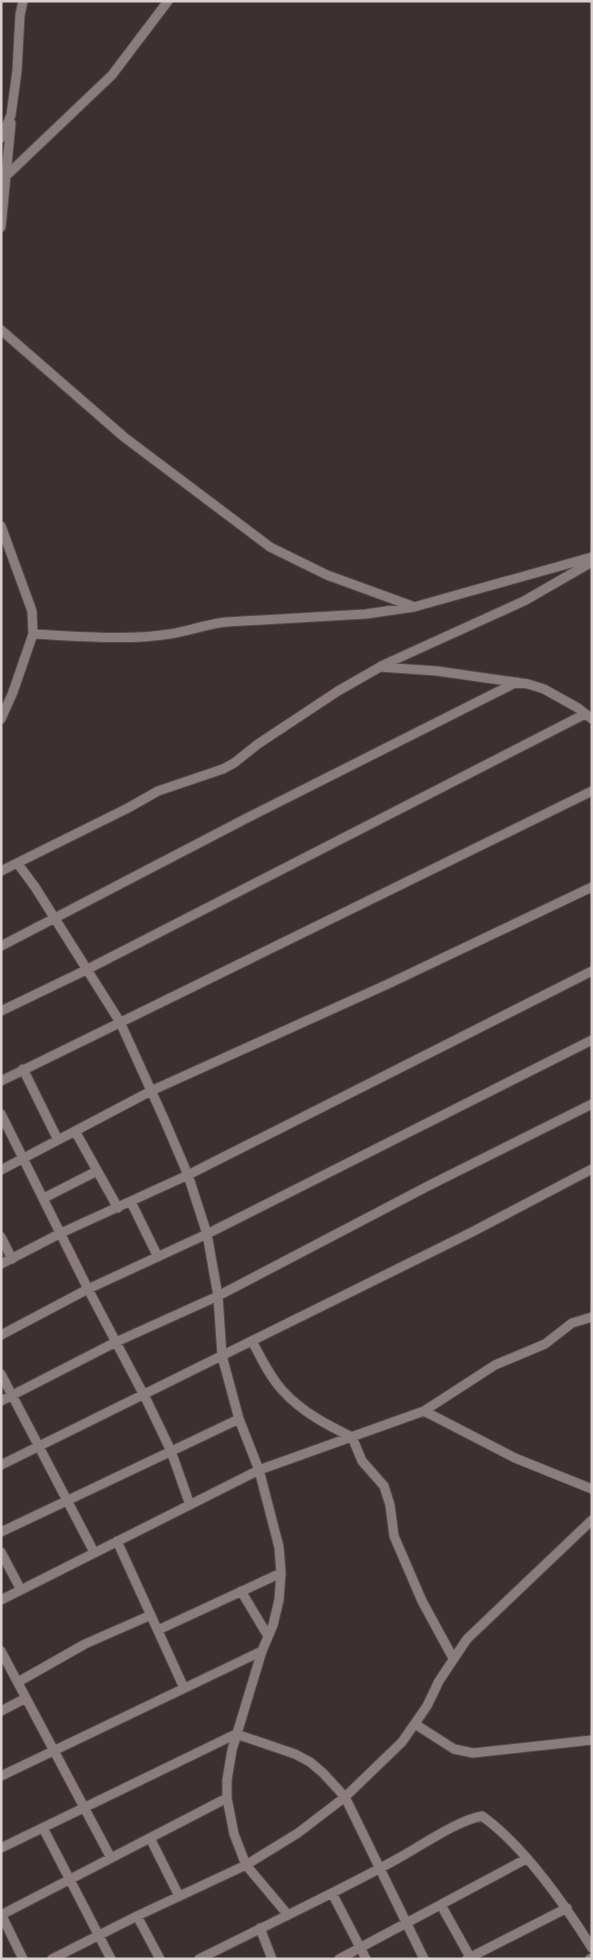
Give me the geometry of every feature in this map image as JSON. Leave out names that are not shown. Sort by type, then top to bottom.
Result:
[{"type":"street","points":[[1,228],[22,1]]},
{"type":"street","points":[[6,176],[112,75],[168,1]]},
{"type":"street","points":[[1,138],[11,115]]},
{"type":"street","points":[[1,330],[124,437],[270,546],[327,575],[414,607]]},
{"type":"street","points":[[1,526],[32,611],[33,634],[13,692],[1,719]]},
{"type":"street","points":[[33,634],[144,636],[172,634],[209,624],[226,622],[366,614],[414,607],[592,557]]},
{"type":"street","points":[[1,871],[128,808],[158,791],[228,766],[380,666],[524,601],[592,562]]},
{"type":"street","points":[[380,666],[437,671],[517,682],[544,690],[588,717]]},
{"type":"street","points":[[1,946],[517,682]]},
{"type":"street","points":[[1,1011],[588,717]]},
{"type":"street","points":[[1,1081],[592,792]]},
{"type":"street","points":[[18,864],[120,1022],[153,1090],[188,1175],[207,1234],[218,1296],[222,1356],[239,1419],[259,1470],[279,1547],[281,1573],[280,1600],[274,1624],[262,1651],[236,1734],[227,1780],[227,1798],[234,1834],[246,1865],[288,1915]]},
{"type":"street","points":[[1,1170],[153,1090],[388,984],[592,886]]},
{"type":"street","points":[[1,1264],[62,1233],[188,1175],[592,971]]},
{"type":"street","points":[[1,1335],[88,1289],[207,1234],[592,1040]]},
{"type":"street","points":[[23,1069],[58,1140]]},
{"type":"street","points":[[1,1401],[116,1342],[218,1296],[430,1185],[592,1104]]},
{"type":"street","points":[[1,1114],[62,1233],[88,1289],[144,1393],[171,1451],[190,1505]]},
{"type":"street","points":[[75,1131],[118,1208]]},
{"type":"street","points":[[44,1198],[97,1171]]},
{"type":"street","points":[[1,1465],[591,1173]]},
{"type":"street","points":[[132,1202],[158,1257]]},
{"type":"street","points":[[1,1237],[12,1259]]},
{"type":"street","points":[[1,1600],[259,1470],[424,1410],[495,1365],[545,1344],[572,1323],[592,1317]]},
{"type":"street","points":[[252,1341],[282,1391],[300,1407],[323,1423],[352,1437],[362,1461],[384,1486],[390,1505],[394,1536],[422,1601],[453,1658]]},
{"type":"street","points":[[1,1374],[94,1552]]},
{"type":"street","points":[[424,1410],[515,1458],[592,1489]]},
{"type":"street","points":[[1,1532],[239,1419]]},
{"type":"street","points":[[52,1959],[246,1865],[298,1833],[345,1797],[402,1742],[415,1724],[453,1658],[467,1639],[592,1520]]},
{"type":"street","points":[[117,1541],[184,1688]]},
{"type":"street","points":[[1,1552],[20,1590]]},
{"type":"street","points":[[158,1630],[281,1573]]},
{"type":"street","points":[[241,1591],[268,1636]]},
{"type":"street","points":[[18,1682],[86,1644],[151,1615]]},
{"type":"street","points":[[1,1776],[262,1651]]},
{"type":"street","points":[[1,1652],[111,1858]]},
{"type":"street","points":[[1,1711],[26,1698]]},
{"type":"street","points":[[415,1724],[454,1748],[473,1753],[592,1740]]},
{"type":"street","points":[[1,1848],[236,1734],[295,1754],[310,1762],[345,1797],[424,1959]]},
{"type":"street","points":[[23,1959],[1,1915],[227,1798]]},
{"type":"street","points":[[199,1959],[332,1893],[457,1826],[482,1816],[502,1833],[567,1908],[592,1948]]},
{"type":"street","points":[[43,1828],[111,1959]]},
{"type":"street","points":[[150,1838],[179,1896]]},
{"type":"street","points":[[339,1959],[526,1859]]},
{"type":"street","points":[[332,1893],[366,1959]]},
{"type":"street","points":[[441,1905],[469,1958],[567,1908]]},
{"type":"street","points":[[138,1916],[160,1959]]},
{"type":"street","points":[[260,1928],[272,1959]]},
{"type":"street","points":[[220,1948],[223,1959]]}]
